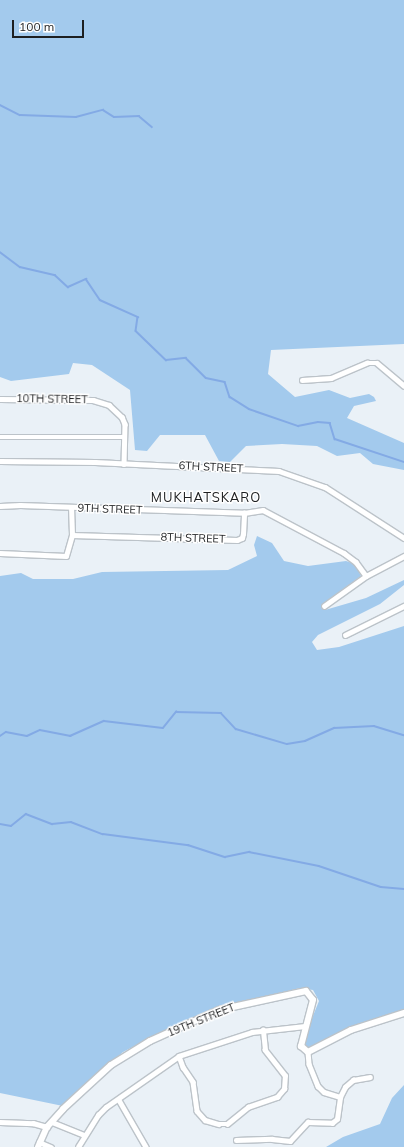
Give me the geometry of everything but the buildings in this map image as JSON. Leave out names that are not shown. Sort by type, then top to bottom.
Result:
[{"type":"street","points":[[302,380],[331,378],[367,363],[377,363],[404,386]]},
{"type":"street","name":"10TH STREET","points":[[0,399],[93,400],[110,405],[122,417],[125,424],[124,464]]},
{"type":"street","points":[[0,437],[125,437]]},
{"type":"street","name":"6TH STREET","points":[[0,461],[124,464],[258,470],[290,474],[325,487],[404,538]]},
{"type":"street","name":"9TH STREET","points":[[0,506],[244,513]]},
{"type":"street","points":[[0,553],[66,556],[72,535],[71,508]]},
{"type":"street","points":[[244,513],[263,510],[273,513],[344,553],[356,562],[366,576]]},
{"type":"street","name":"8TH STREET","points":[[72,535],[237,540],[242,538],[244,513]]},
{"type":"street","points":[[324,606],[366,576],[404,556]]},
{"type":"street","points":[[345,635],[404,606]]},
{"type":"street","name":"19TH STREET","points":[[39,1145],[50,1125],[88,1084],[127,1053],[206,1015],[248,1002],[306,991],[313,1000],[301,1046],[308,1052]]},
{"type":"street","points":[[340,1097],[324,1092],[318,1086],[309,1064],[308,1052],[336,1037],[404,1013]]},
{"type":"street","points":[[78,1147],[84,1135],[98,1115],[179,1056],[263,1030],[305,1026]]},
{"type":"street","points":[[179,1056],[183,1067],[193,1082],[197,1111],[205,1120],[218,1124],[227,1124],[248,1107],[277,1097],[284,1089],[285,1076],[266,1050],[263,1030]]},
{"type":"street","points":[[236,1140],[272,1139],[290,1142],[308,1122],[332,1123],[337,1119],[340,1097],[345,1086],[353,1080],[370,1077]]},
{"type":"street","points":[[119,1100],[146,1147]]},
{"type":"street","points":[[0,1122],[50,1125],[84,1135]]},
{"type":"street","points":[[39,1145],[51,1147]]},
{"type":"shaded area","points":[[0,0],[404,0],[404,344],[271,350],[268,374],[295,397],[329,390],[350,398],[369,394],[374,397],[376,401],[354,406],[347,418],[404,443],[404,470],[373,464],[360,453],[337,456],[317,446],[282,444],[246,446],[230,462],[219,461],[205,435],[160,435],[147,451],[135,450],[130,390],[92,365],[73,363],[69,374],[11,381],[0,377]]},
{"type":"shaded area","points":[[257,536],[272,543],[284,561],[308,566],[346,561],[355,564],[361,576],[324,603],[325,610],[366,598],[404,580],[404,585],[380,604],[318,635],[312,642],[317,650],[339,647],[404,626],[404,1011],[307,1050],[303,1044],[304,1038],[319,1001],[313,990],[300,988],[222,1007],[148,1039],[123,1052],[63,1106],[0,1093],[0,576],[21,573],[33,579],[73,579],[102,572],[228,570],[257,556],[254,545]]},
{"type":"shaded area","points":[[404,1085],[404,1147],[326,1147],[343,1137],[380,1124],[392,1098]]},
{"type":"waterway","points":[[0,105],[20,115],[76,117],[103,110],[114,117],[139,116],[152,127]]},
{"type":"waterway","points":[[0,252],[20,267],[55,275],[68,287],[86,279],[100,300],[138,317],[136,331],[166,360],[186,358],[206,378],[225,382],[230,397],[249,409],[298,426],[318,422],[330,423],[335,439],[404,462]]},
{"type":"waterway","points":[[0,736],[6,732],[27,736],[40,730],[70,736],[104,721],[163,728],[176,712],[221,713],[236,729],[287,744],[305,741],[334,728],[374,726],[404,735]]},
{"type":"waterway","points":[[0,824],[11,826],[26,814],[52,824],[71,822],[103,834],[188,845],[225,857],[249,852],[319,866],[381,887],[404,889]]},
{"type":"district","name":"MUKHATSKARO","points":[[206,497]]}]
